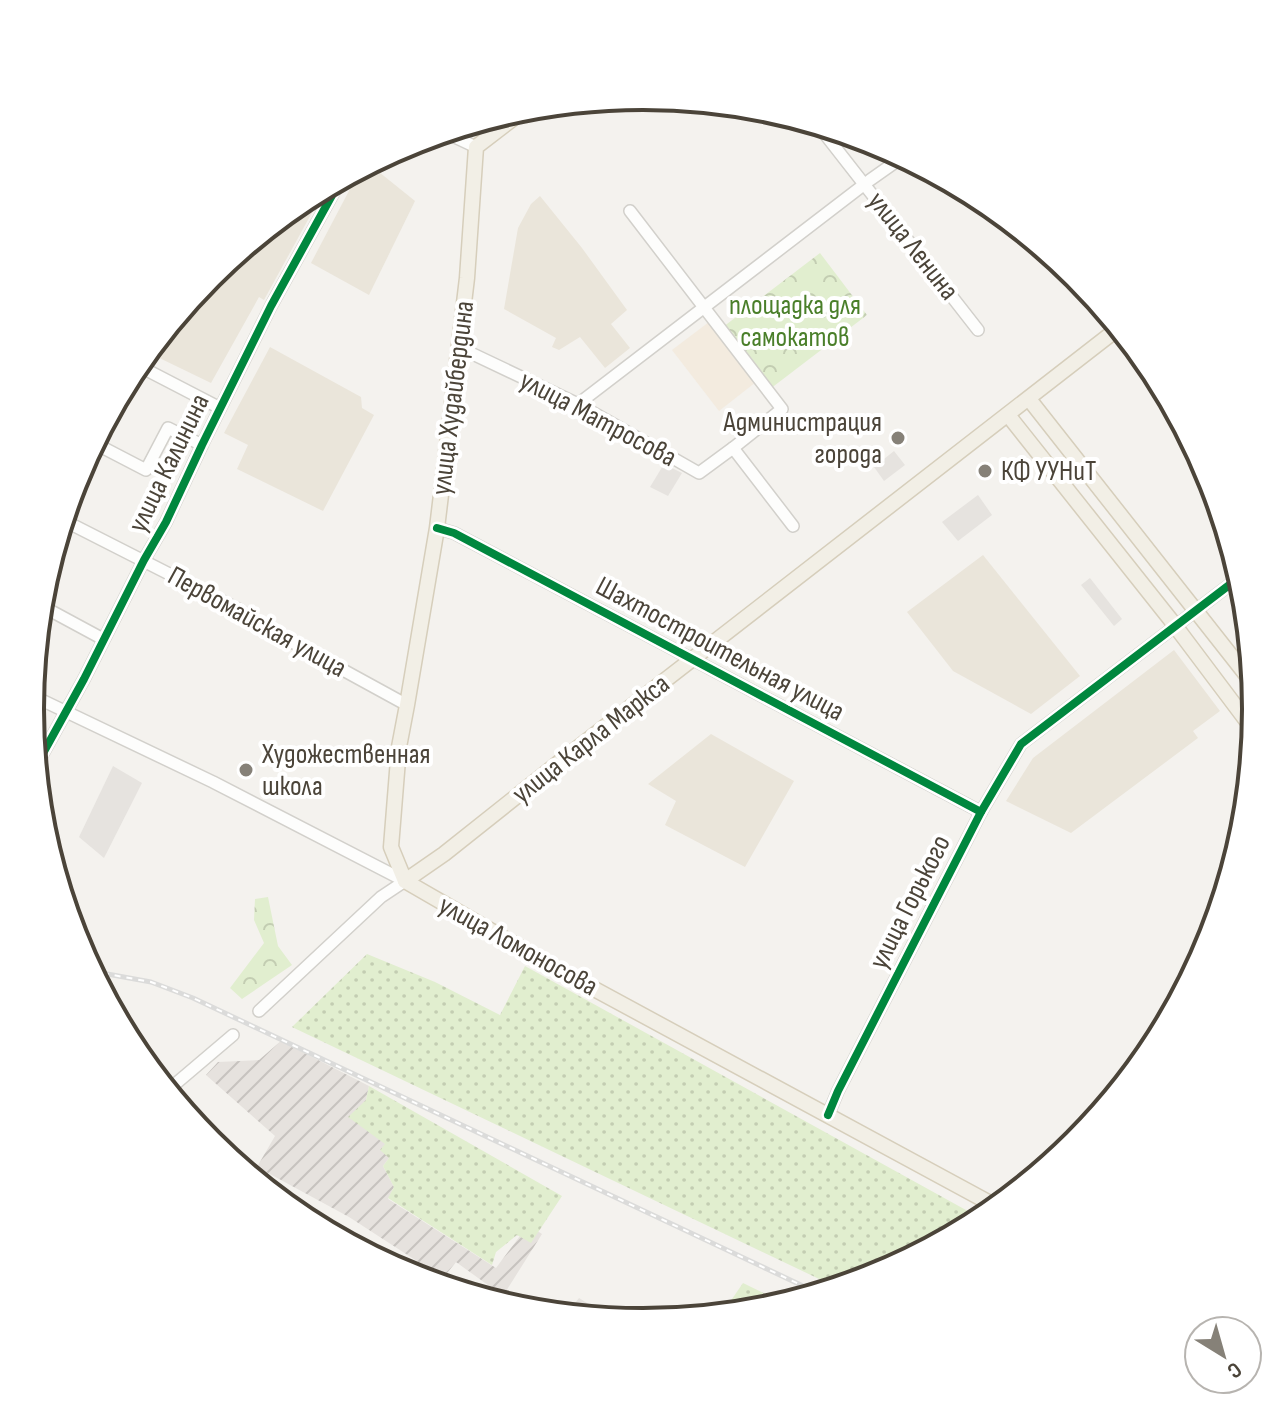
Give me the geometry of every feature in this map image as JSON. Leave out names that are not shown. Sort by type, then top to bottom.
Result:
[{"type":"main road","points":[[476,147],[502,127]]},
{"type":"main road","name":"улица Худайбердина","points":[[405,881],[391,847],[399,747],[437,528],[467,278],[476,147]]},
{"type":"main road","name":"улица Карла Маркса","points":[[405,881],[444,854],[1111,334]]},
{"type":"main road","points":[[1029,399],[1242,670]]},
{"type":"main road","points":[[1008,415],[1243,716]]},
{"type":"main road","name":"улица Ломоносова","points":[[405,881],[561,971],[986,1201]]},
{"type":"street","points":[[459,139],[476,147]]},
{"type":"street","name":"улица Ленина","points":[[829,140],[978,330]]},
{"type":"street","points":[[578,404],[892,164]]},
{"type":"street","name":"улица Калинина","points":[[45,749],[166,522],[285,279],[330,199]]},
{"type":"street","points":[[630,211],[705,307]]},
{"type":"street","name":"улица Матросова","points":[[458,347],[578,404],[699,473],[782,409],[705,307]]},
{"type":"street","points":[[149,371],[220,408]]},
{"type":"street","points":[[104,448],[146,470],[168,428],[202,445]]},
{"type":"street","points":[[733,448],[793,526]]},
{"type":"street","name":"Первомайская улица","points":[[73,525],[240,610],[259,624],[407,705]]},
{"type":"street","name":"Шахтостроительная улица","points":[[437,528],[454,533],[981,812]]},
{"type":"street","name":"улица Горького","points":[[828,1115],[981,812],[1021,744],[1229,585]]},
{"type":"street","points":[[53,612],[103,639]]},
{"type":"street","name":"улица Ломоносова","points":[[44,702],[213,782],[405,881]]},
{"type":"street","name":"улица Карла Маркса","points":[[259,1011],[381,897],[405,881]]},
{"type":"street","points":[[176,1084],[233,1035]]},
{"type":"shaded area","points":[[379,172],[415,201],[369,295],[311,263],[352,186]]},
{"type":"shaded area","points":[[540,196],[627,310],[611,324],[630,348],[605,368],[580,337],[559,350],[552,347],[556,338],[504,309],[518,228],[531,204]]},
{"type":"shaded area","points":[[314,208],[264,300],[259,297],[211,383],[159,358],[193,314],[248,259]]},
{"type":"shaded area","points":[[709,322],[756,382],[719,411],[672,350]]},
{"type":"shaded area","points":[[270,347],[361,397],[362,408],[374,415],[323,511],[237,469],[248,445],[224,433]]},
{"type":"shaded area","points":[[894,451],[905,465],[884,481],[874,467]]},
{"type":"shaded area","points":[[664,464],[682,473],[668,496],[650,487]]},
{"type":"shaded area","points":[[978,495],[992,515],[958,541],[942,522]]},
{"type":"shaded area","points":[[983,555],[1080,676],[1031,714],[953,671],[907,612]]},
{"type":"shaded area","points":[[1090,578],[1122,619],[1114,626],[1081,585]]},
{"type":"shaded area","points":[[1174,650],[1220,711],[1193,731],[1198,738],[1071,833],[1006,801],[1033,758]]},
{"type":"shaded area","points":[[711,734],[794,781],[745,867],[665,825],[676,801],[648,784]]},
{"type":"shaded area","points":[[113,766],[142,783],[104,858],[79,837]]},
{"type":"shaded area","points":[[281,1041],[369,1086],[366,1100],[385,1144],[389,1158],[383,1166],[394,1187],[388,1199],[496,1268],[528,1225],[542,1234],[505,1293],[495,1291],[456,1262],[446,1275],[428,1268],[349,1217],[257,1167],[275,1136],[206,1075],[218,1062],[259,1060]]},
{"type":"shaded area","points":[[579,1298],[593,1307],[574,1305]]},
{"type":"green space","name":"площадка для самокатов","points":[[820,253],[867,315],[770,389],[723,327]]},
{"type":"green space","points":[[268,897],[278,946],[292,965],[242,999],[230,988],[264,943],[254,920],[255,899]]},
{"type":"green space","points":[[367,954],[435,982],[500,1015],[525,966],[970,1212],[909,1247],[823,1281],[292,1027]]},
{"type":"green space","points":[[369,1086],[562,1196],[531,1243],[517,1235],[496,1252],[492,1265],[388,1198],[394,1187],[383,1166],[389,1158],[380,1150],[385,1144],[348,1117],[366,1100]]},
{"type":"green space","points":[[743,1283],[768,1295],[760,1297],[730,1303]]},
{"type":"railway","points":[[105,974],[151,982],[193,998],[805,1287]]},
{"type":"cycle path","points":[[45,750],[166,522],[271,306],[330,198]]},
{"type":"cycle path","points":[[437,528],[454,533],[981,812]]},
{"type":"cycle path","points":[[828,1115],[981,812],[1021,744],[1229,585]]},
{"type":"place","name":"Администрация города","points":[[898,438]]},
{"type":"place","name":"КФ УУНиТ","points":[[985,471]]},
{"type":"place","name":"Художественная школа","points":[[246,770]]}]
